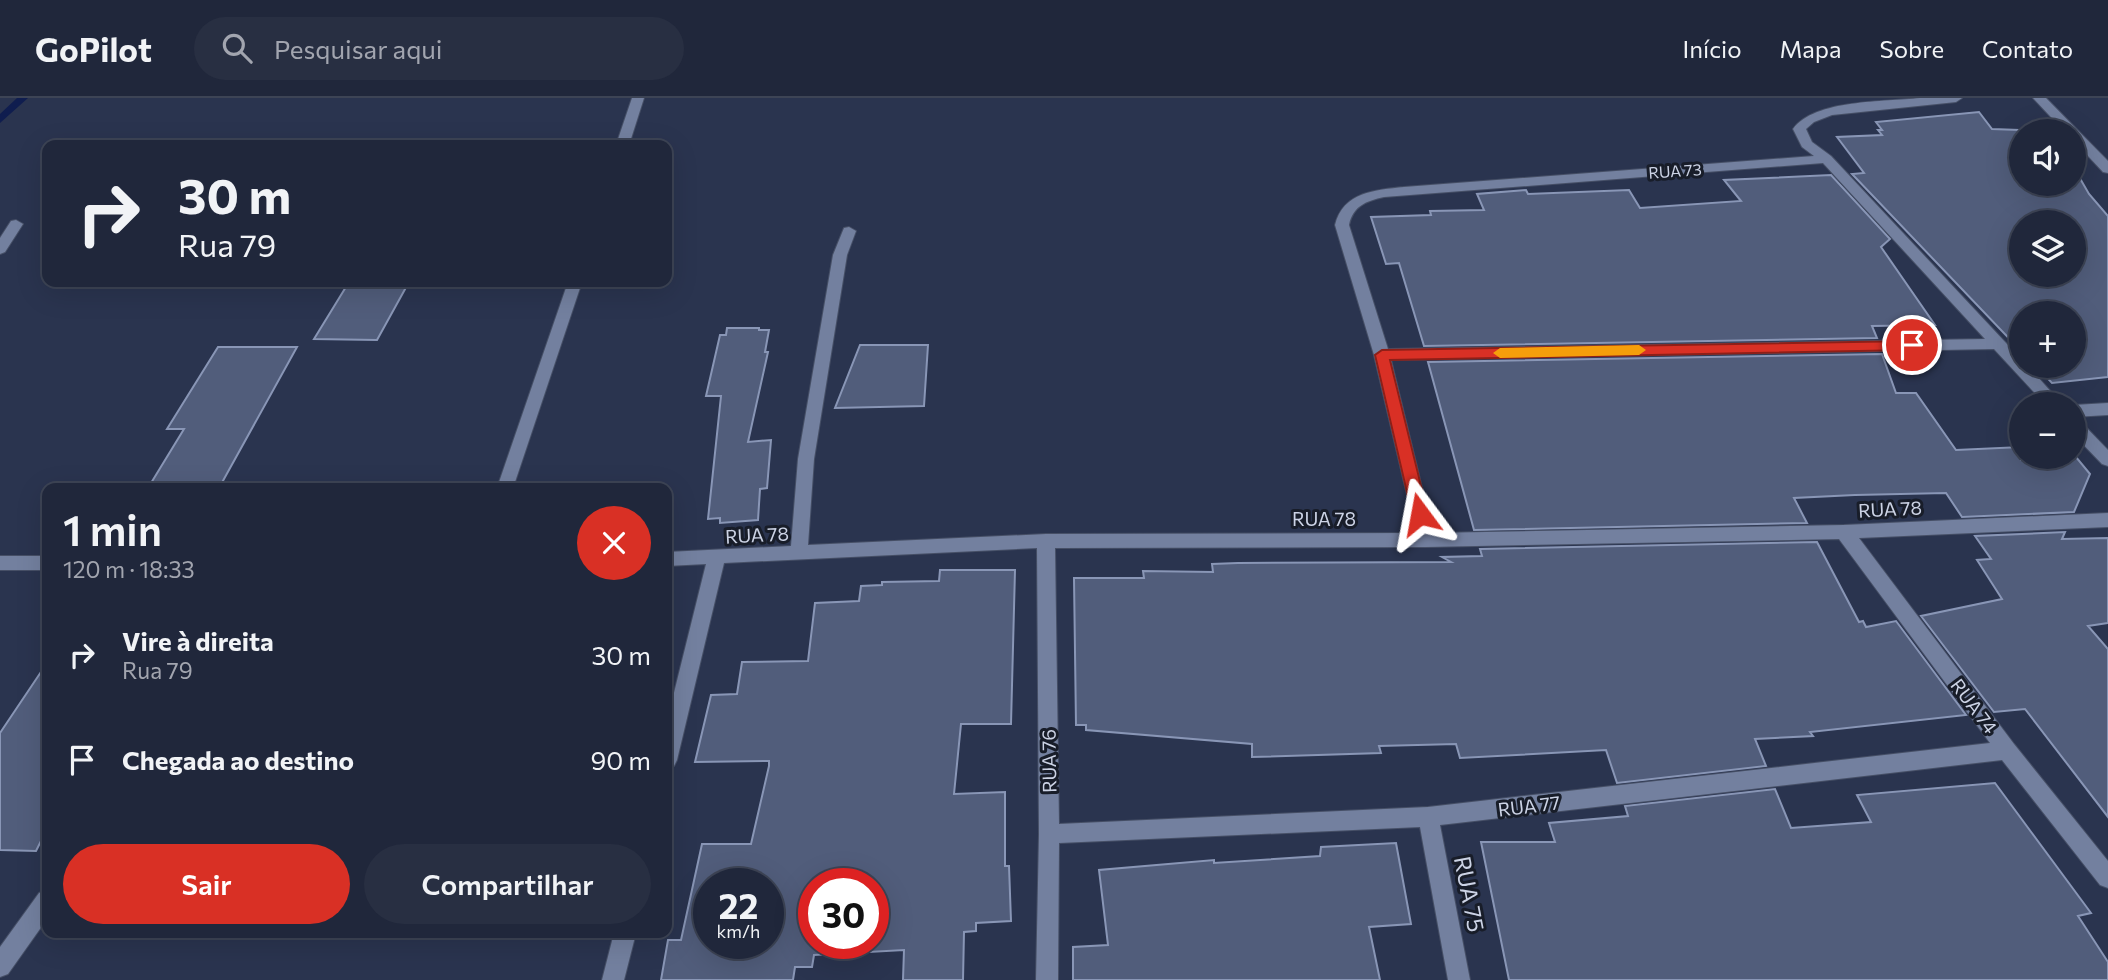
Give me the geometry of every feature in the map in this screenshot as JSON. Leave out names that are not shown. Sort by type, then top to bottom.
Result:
[{"type":"street","points":[[624,140],[638,98]]},
{"type":"street","points":[[1956,98],[1855,107],[1813,116],[1799,129],[1801,137],[1826,159],[2042,392]]},
{"type":"street","points":[[2039,98],[2059,119]]},
{"type":"street","points":[[2086,147],[2108,169]]},
{"type":"street","name":"RUA 73","points":[[1426,540],[1382,355],[1342,225],[1346,209],[1359,199],[1371,195],[1441,187],[1826,159]]},
{"type":"street","points":[[0,248],[16,224]]},
{"type":"street","points":[[799,554],[806,459],[840,255],[849,231]]},
{"type":"street","points":[[507,483],[573,287]]},
{"type":"street","points":[[1382,355],[1996,344]]},
{"type":"street","points":[[2086,410],[2108,409]]},
{"type":"street","points":[[2086,437],[2108,460]]},
{"type":"street","name":"RUA 78","points":[[672,559],[716,559],[1046,541],[1426,540],[1844,532],[2108,520]]},
{"type":"street","name":"RUA 74","points":[[1844,532],[2007,750],[2108,878]]},
{"type":"street","name":"RUA 76","points":[[1046,541],[1049,834],[1047,980]]},
{"type":"street","points":[[672,739],[716,559]]},
{"type":"street","points":[[0,563],[42,563]]},
{"type":"street","name":"RUA 77","points":[[1049,834],[1428,817],[2007,750]]},
{"type":"street","name":"RUA 75","points":[[1428,817],[1459,980]]},
{"type":"street","points":[[0,965],[42,908]]},
{"type":"street","points":[[613,980],[624,938]]},
{"type":"building","points":[[1979,112],[1992,129],[2009,130],[2009,196],[2086,196],[2086,189],[2108,216],[2108,377],[2052,383],[2047,378],[2086,378],[2086,301],[2009,301],[2009,338],[1852,174],[1864,173],[1837,137],[1882,135],[1878,130],[1882,130],[1876,122]]},
{"type":"building","points":[[1831,175],[1890,239],[1881,247],[1935,325],[1872,326],[1877,338],[1424,346],[1399,263],[1386,264],[1371,217],[1431,215],[1430,211],[1484,210],[1477,194],[1526,190],[1528,194],[1629,190],[1640,208],[1741,201],[1724,180]]},
{"type":"building","points":[[346,287],[406,287],[377,340],[314,339]]},
{"type":"building","points":[[727,328],[769,330],[765,352],[768,352],[748,442],[771,440],[767,488],[760,489],[758,520],[720,523],[720,518],[708,519],[721,396],[706,396],[720,335],[726,335]]},
{"type":"building","points":[[860,345],[928,345],[924,406],[835,408]]},
{"type":"building","points":[[218,347],[297,347],[222,483],[151,483],[184,429],[167,429]]},
{"type":"building","points":[[1882,354],[1896,393],[1916,393],[1956,450],[2009,448],[2009,469],[2086,469],[2090,474],[2074,512],[1962,517],[1946,493],[1855,495],[1794,498],[1807,523],[1474,530],[1428,362]]},
{"type":"building","points":[[2065,532],[2062,539],[2108,538],[2108,623],[2088,626],[2108,649],[2108,817],[2025,709],[1994,712],[1921,616],[2002,599],[1977,560],[1991,559],[1975,536]]},
{"type":"building","points":[[1817,542],[1859,622],[1863,621],[1866,627],[1896,621],[1966,715],[1810,732],[1813,736],[1755,739],[1766,766],[1617,783],[1606,750],[1460,758],[1456,744],[1379,746],[1381,753],[1252,757],[1252,744],[1086,730],[1086,725],[1076,725],[1074,578],[1144,578],[1143,571],[1213,572],[1212,564],[1451,562],[1442,557],[1482,556],[1480,549]]},
{"type":"building","points":[[940,570],[1015,570],[1011,724],[961,724],[954,794],[1005,792],[1005,866],[1009,866],[1011,921],[976,923],[976,931],[964,932],[963,980],[903,980],[904,950],[889,951],[889,868],[798,868],[798,959],[813,959],[812,967],[795,967],[793,980],[661,980],[668,940],[681,940],[693,885],[693,959],[784,959],[784,868],[697,868],[702,844],[751,844],[769,766],[769,761],[695,762],[711,695],[737,694],[742,662],[808,661],[815,603],[859,601],[861,586],[882,585],[882,582],[939,581]]},
{"type":"building","points":[[42,670],[42,839],[36,851],[0,850],[0,733]]},
{"type":"building","points":[[1995,783],[2091,913],[2078,916],[2108,962],[2108,980],[1509,980],[1481,842],[1555,842],[1549,823],[1628,816],[1625,806],[1775,789],[1791,828],[1871,822],[1857,795]]},
{"type":"building","points":[[1396,843],[1411,924],[1369,927],[1380,980],[1073,980],[1073,947],[1108,945],[1099,870],[1214,860],[1214,863],[1320,856],[1321,847]]},
{"type":"waterway","points":[[0,120],[23,98]]},
{"type":"slow traffic","points":[[1500,353],[1639,350]]},
{"type":"route","points":[[1420,514],[1382,355],[1912,345]]}]
